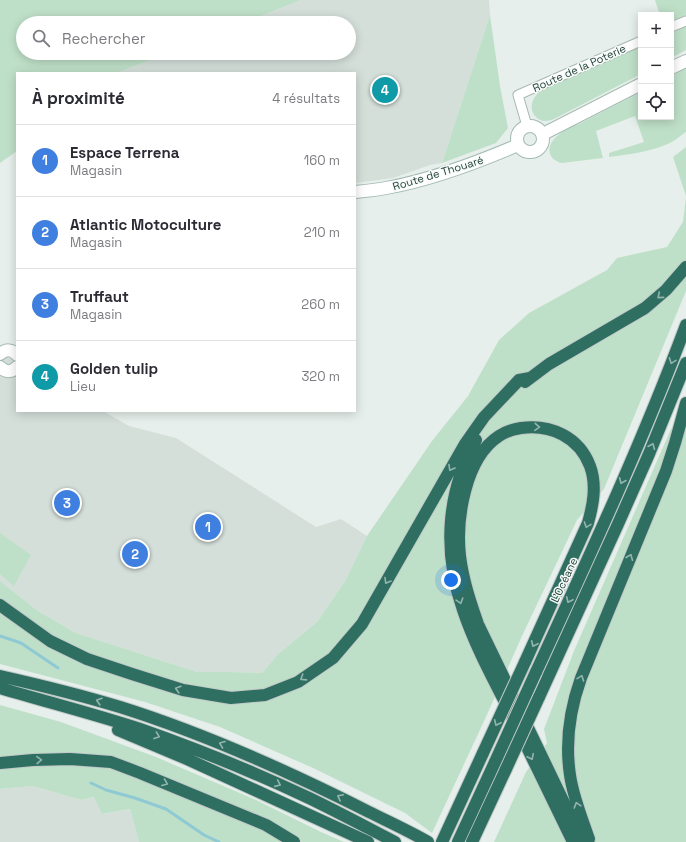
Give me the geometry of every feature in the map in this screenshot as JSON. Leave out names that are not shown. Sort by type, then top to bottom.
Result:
[{"type":"highway","points":[[574,842],[515,723],[475,639],[463,610],[457,591],[451,549],[450,533],[455,491],[470,451],[500,406],[530,378],[556,360],[644,308],[666,290],[686,267]]},
{"type":"highway","name":"L’Océane","points":[[460,838],[611,506],[667,374],[686,325]]},
{"type":"highway","points":[[473,840],[621,517],[686,363]]},
{"type":"highway","points":[[0,605],[50,641],[87,658],[183,690],[231,698],[265,695],[298,682],[334,658],[362,624],[465,444],[484,417],[505,394],[519,380],[530,378]]},
{"type":"highway","points":[[590,842],[574,794],[570,775],[568,744],[571,711],[581,678],[666,471],[686,403]]},
{"type":"highway","points":[[442,842],[450,825],[483,753],[525,662],[574,555],[588,523],[592,507],[592,477],[590,466],[582,451],[567,437],[552,430],[532,427],[515,429],[499,436],[482,452],[476,462],[468,481],[462,504],[459,534],[460,555],[465,585],[478,624],[583,842]]},
{"type":"highway","points":[[0,676],[74,693],[176,726],[281,769],[328,791],[428,842]]},
{"type":"highway","points":[[0,688],[139,729],[219,759],[308,797],[395,842]]},
{"type":"highway","points":[[66,707],[75,716],[110,727],[187,758],[368,842]]},
{"type":"highway","points":[[0,763],[70,759],[111,762],[266,825],[294,842]]},
{"type":"main road","points":[[674,67],[686,61]]},
{"type":"main road","points":[[543,134],[638,86]]},
{"type":"main road","points":[[532,125],[543,134],[543,142],[536,151],[528,152],[518,145],[518,133],[524,127],[532,125]]},
{"type":"main road","name":"Route de Thouaré","points":[[356,192],[384,189],[445,173],[518,145]]},
{"type":"main road","points":[[0,354],[8,350],[16,352]]},
{"type":"main road","points":[[0,368],[11,371],[16,368]]},
{"type":"street","points":[[674,26],[686,21]]},
{"type":"street","name":"Route de la Poterie","points":[[528,126],[518,95],[638,42]]},
{"type":"shaded area","points":[[301,0],[489,0],[490,15],[442,163],[430,165],[393,178],[356,183],[356,72],[120,72],[150,60],[356,60],[356,16],[261,16]]},
{"type":"shaded area","points":[[0,353],[16,361],[16,412],[105,412],[129,426],[176,438],[316,527],[341,519],[367,536],[345,581],[317,622],[278,654],[262,673],[197,672],[76,633],[38,611],[0,581]]},
{"type":"shaded area","points":[[33,786],[81,800],[95,797],[103,814],[130,809],[139,842],[0,842],[0,789]]},
{"type":"green space","points":[[0,0],[301,0],[261,16],[16,16],[16,60],[150,60],[120,72],[16,72],[16,152],[0,163]]},
{"type":"green space","points":[[655,0],[686,0],[686,50],[674,56],[674,12],[659,12]]},
{"type":"green space","points":[[490,15],[500,86],[508,128],[496,143],[442,163]]},
{"type":"green space","points":[[638,47],[638,76],[554,119],[542,121],[532,111],[533,100],[540,91]]},
{"type":"green space","points":[[686,68],[686,132],[670,143],[648,151],[609,157],[609,153],[644,142],[635,116],[596,131],[603,158],[562,163],[558,162],[551,156],[551,144],[562,132],[575,124],[577,125],[638,94],[638,120],[674,120],[674,74]]},
{"type":"green space","points":[[686,147],[686,196],[673,157]]},
{"type":"green space","points":[[686,197],[686,291],[604,489],[577,520],[432,833],[405,813],[313,768],[220,727],[145,702],[0,664],[0,581],[38,611],[76,633],[197,672],[262,673],[278,654],[317,622],[345,581],[367,536],[432,441],[468,396],[499,340],[529,313],[607,270],[617,258],[667,247],[683,222]]},
{"type":"green space","points":[[686,417],[686,842],[494,842],[526,772],[547,743],[544,729],[574,651],[671,429]]},
{"type":"green space","points":[[0,533],[31,555],[14,586],[0,574]]},
{"type":"green space","points":[[0,705],[61,722],[156,757],[256,800],[344,842],[139,842],[130,809],[102,814],[94,797],[81,800],[33,786],[0,789]]},
{"type":"waterway","points":[[0,636],[21,643],[58,668]]},
{"type":"waterway","points":[[91,783],[106,790],[166,809],[204,835],[219,842]]},
{"type":"place","name":"Golden tulip","points":[[385,90]]},
{"type":"place","name":"Truffaut","points":[[67,503]]},
{"type":"place","name":"Espace Terrena","points":[[208,527]]},
{"type":"place","name":"Atlantic Motoculture","points":[[135,554]]}]
